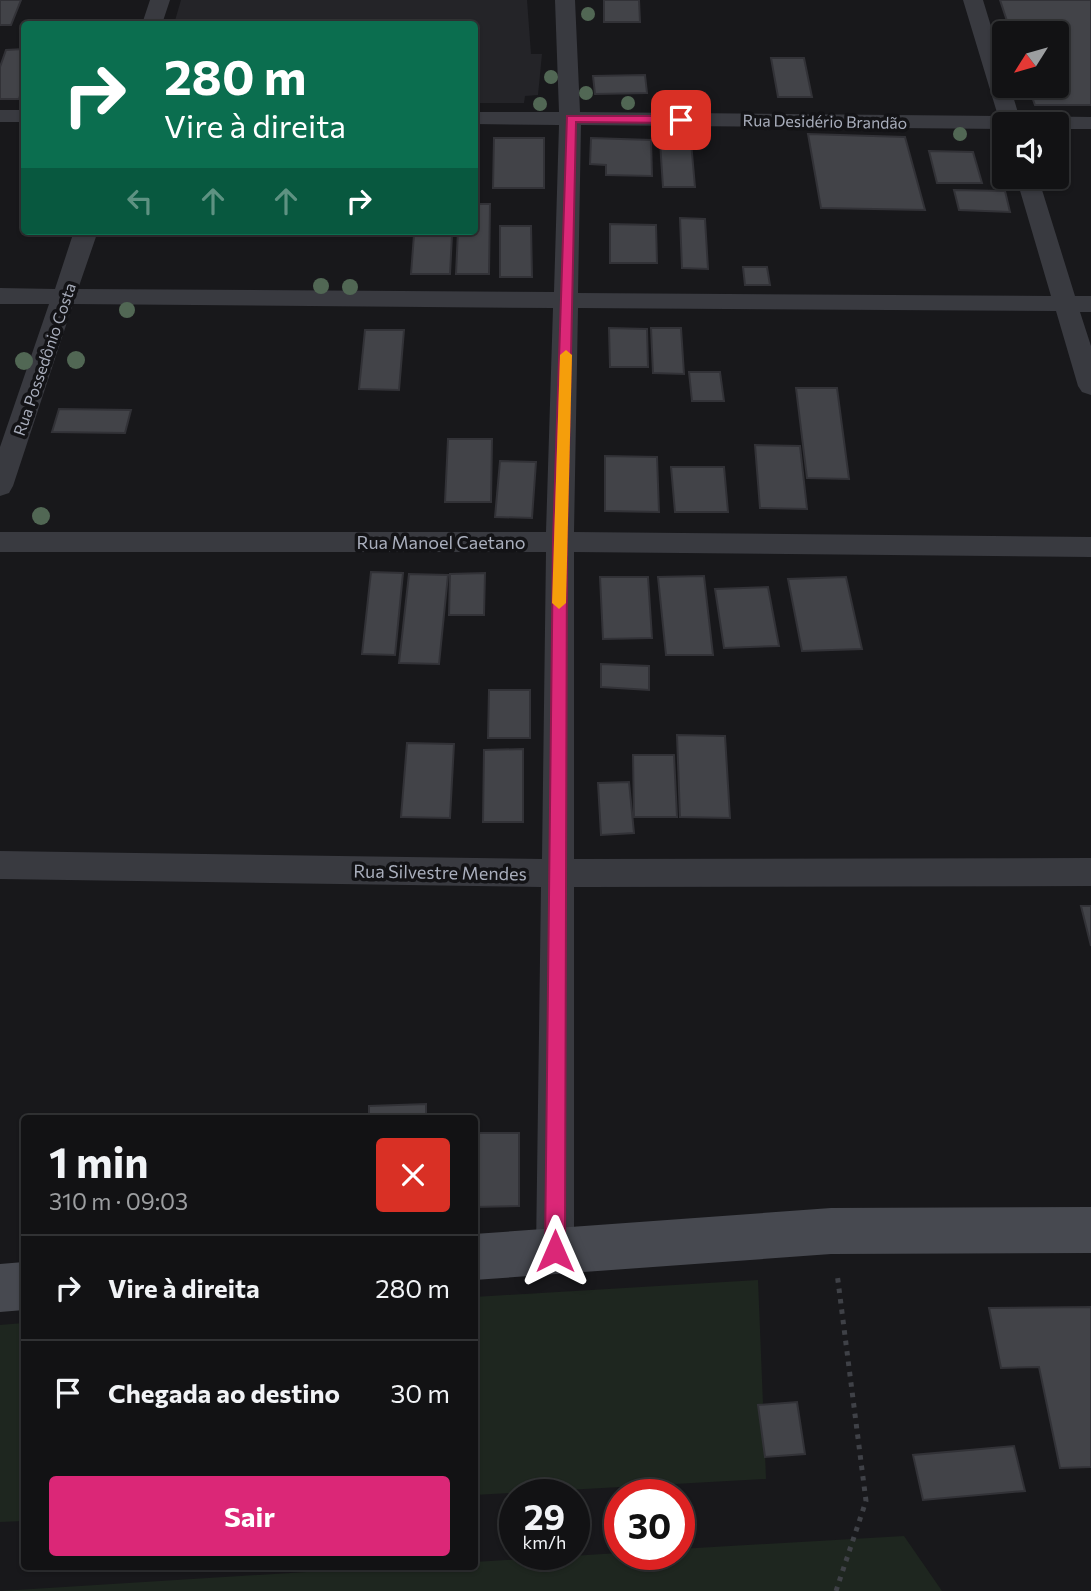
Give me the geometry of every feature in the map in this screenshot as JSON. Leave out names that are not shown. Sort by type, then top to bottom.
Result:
[{"type":"street","points":[[153,21],[160,0]]},
{"type":"street","points":[[555,1251],[560,542],[568,301],[570,118],[565,0]]},
{"type":"street","points":[[973,0],[1007,112]]},
{"type":"street","points":[[0,116],[21,116]]},
{"type":"street","name":"Rua Desidério Brandão","points":[[478,118],[992,124]]},
{"type":"street","name":"Rua Desidério Brandão","points":[[1069,123],[1091,123]]},
{"type":"street","points":[[1031,189],[1091,386]]},
{"type":"street","name":"Rua Possedônio Costa","points":[[0,486],[85,235]]},
{"type":"street","points":[[0,296],[1091,304]]},
{"type":"street","name":"Rua Manoel Caetano","points":[[0,542],[560,542],[1091,547]]},
{"type":"street","name":"Rua Silvestre Mendes","points":[[0,865],[556,873],[1091,872]]},
{"type":"street","points":[[478,1256],[831,1231],[1091,1230]]},
{"type":"street","points":[[0,1288],[21,1286]]},
{"type":"path","points":[[831,1231],[866,1501],[836,1591]]},
{"type":"shaded area","points":[[181,0],[527,0],[531,54],[542,54],[538,95],[525,96],[524,103],[478,103],[478,21],[175,21]]},
{"type":"shaded area","points":[[758,1280],[766,1479],[695,1483],[695,1479],[604,1479],[604,1488],[590,1489],[590,1479],[499,1479],[499,1494],[478,1495],[478,1297]]},
{"type":"shaded area","points":[[21,1323],[21,1521],[0,1522],[0,1325]]},
{"type":"shaded area","points":[[904,1536],[942,1591],[0,1591],[339,1570],[478,1570],[478,1562],[499,1560],[499,1570],[590,1570],[590,1555],[604,1554],[604,1570],[695,1570],[695,1548]]},
{"type":"building","points":[[0,0],[21,0],[11,25],[0,25]]},
{"type":"building","points":[[604,0],[639,0],[640,22],[604,22]]},
{"type":"building","points":[[1000,0],[1091,0],[1091,105],[1035,105],[1032,98],[1069,98],[1069,21],[1007,21]]},
{"type":"building","points":[[21,49],[19,99],[0,99],[0,67],[6,50]]},
{"type":"building","points":[[771,58],[804,58],[812,97],[778,97]]},
{"type":"building","points":[[645,75],[647,93],[595,94],[593,76]]},
{"type":"building","points":[[808,134],[905,137],[925,210],[821,208]]},
{"type":"building","points":[[494,138],[544,138],[544,188],[493,188]]},
{"type":"building","points":[[591,138],[651,140],[652,176],[606,175],[606,165],[590,164]]},
{"type":"building","points":[[660,142],[691,142],[695,187],[663,187]]},
{"type":"building","points":[[929,151],[973,152],[982,183],[937,183]]},
{"type":"building","points":[[954,190],[1005,191],[1010,212],[959,210]]},
{"type":"building","points":[[478,204],[490,204],[489,274],[456,274],[458,235],[478,235]]},
{"type":"building","points":[[680,218],[705,219],[708,269],[682,268]]},
{"type":"building","points":[[610,224],[656,225],[657,263],[610,263]]},
{"type":"building","points":[[500,226],[531,226],[532,277],[500,277]]},
{"type":"building","points":[[414,235],[452,235],[450,274],[411,274]]},
{"type":"building","points":[[743,267],[767,267],[770,285],[745,285]]},
{"type":"building","points":[[609,328],[647,329],[648,367],[610,367]]},
{"type":"building","points":[[651,328],[681,328],[684,374],[653,373]]},
{"type":"building","points":[[365,330],[404,330],[399,390],[359,389]]},
{"type":"building","points":[[689,372],[720,372],[724,401],[692,401]]},
{"type":"building","points":[[796,388],[837,388],[849,479],[807,478]]},
{"type":"building","points":[[59,409],[131,410],[125,433],[52,432]]},
{"type":"building","points":[[448,439],[492,439],[491,502],[445,502]]},
{"type":"building","points":[[755,445],[800,446],[807,509],[760,508]]},
{"type":"building","points":[[605,456],[657,457],[659,512],[605,511]]},
{"type":"building","points":[[500,461],[536,462],[532,518],[495,517]]},
{"type":"building","points":[[671,467],[724,467],[728,512],[675,512]]},
{"type":"building","points":[[371,572],[403,573],[395,655],[362,654]]},
{"type":"building","points":[[485,573],[484,615],[449,615],[450,574]]},
{"type":"building","points":[[409,574],[448,575],[439,664],[399,663]]},
{"type":"building","points":[[704,576],[713,655],[666,655],[658,577]]},
{"type":"building","points":[[600,577],[648,577],[652,638],[603,639]]},
{"type":"building","points":[[846,577],[862,649],[802,651],[788,579]]},
{"type":"building","points":[[768,587],[779,646],[724,648],[715,589]]},
{"type":"building","points":[[601,664],[649,666],[649,690],[601,687]]},
{"type":"building","points":[[489,690],[530,690],[530,738],[488,738]]},
{"type":"building","points":[[677,735],[725,736],[730,818],[680,817]]},
{"type":"building","points":[[407,743],[454,744],[450,818],[401,817]]},
{"type":"building","points":[[523,749],[523,822],[483,822],[484,750]]},
{"type":"building","points":[[633,755],[674,755],[677,817],[634,817]]},
{"type":"building","points":[[629,782],[634,833],[601,835],[598,783]]},
{"type":"building","points":[[1081,906],[1091,906],[1091,946]]},
{"type":"building","points":[[426,1104],[426,1115],[369,1115],[369,1106]]},
{"type":"building","points":[[478,1133],[519,1133],[519,1206],[478,1207]]},
{"type":"building","points":[[1091,1307],[1091,1467],[1060,1468],[1039,1367],[1001,1368],[989,1308]]},
{"type":"building","points":[[797,1402],[805,1454],[765,1457],[758,1405]]},
{"type":"building","points":[[1014,1446],[1025,1491],[923,1500],[913,1455]]},
{"type":"slow traffic","points":[[559,603],[566,355]]},
{"type":"route","points":[[555,1251],[560,542],[568,301],[570,118],[681,120]]}]
